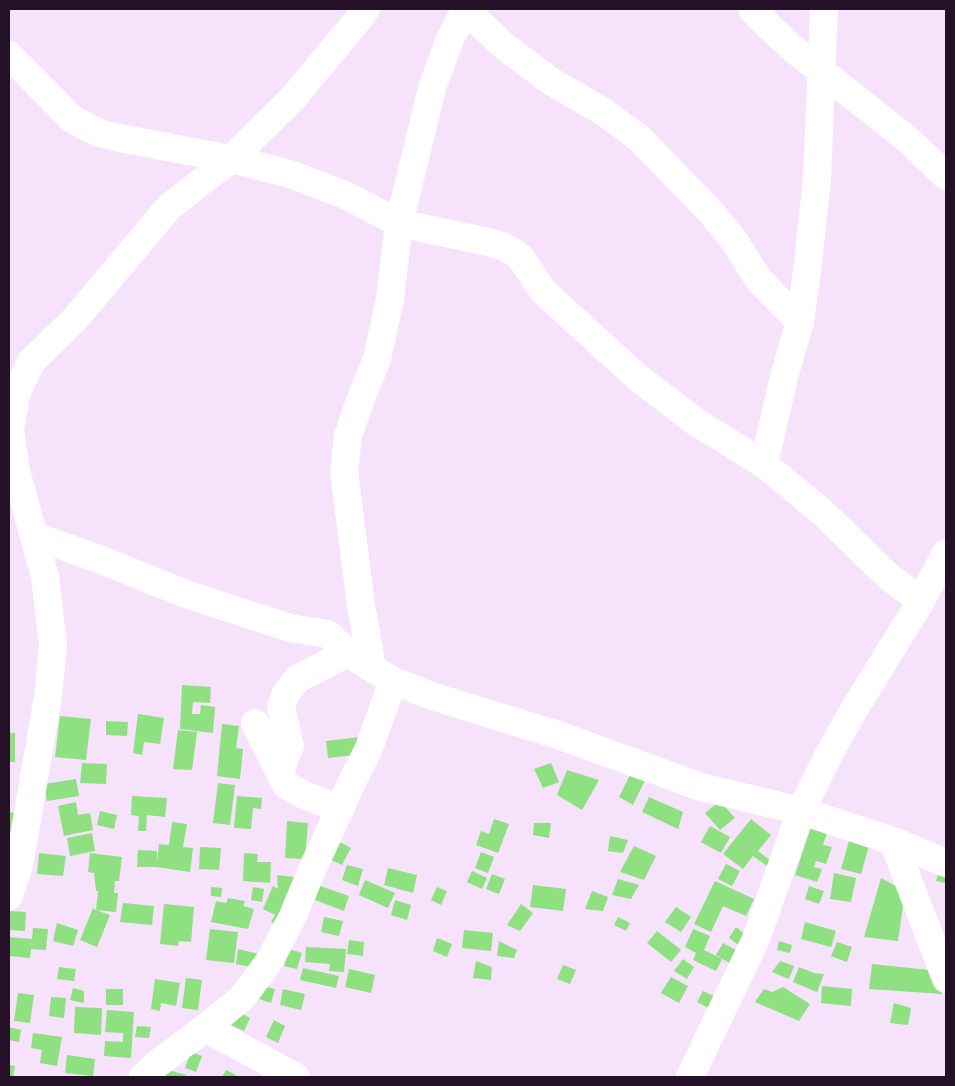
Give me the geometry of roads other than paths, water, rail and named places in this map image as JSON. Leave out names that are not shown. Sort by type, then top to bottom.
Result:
[{"type":"street","points":[[9,896],[19,865],[48,697],[53,645],[45,577],[16,471],[10,431],[16,394],[30,362],[75,319],[169,207],[231,159],[293,98],[366,9]]},
{"type":"street","points":[[143,1077],[243,997],[270,960],[292,918],[311,872],[369,748],[382,674],[361,605],[344,471],[348,436],[377,359],[390,299],[399,223],[433,84],[450,39],[466,9],[504,46],[552,82],[604,112],[639,138],[709,210],[732,239],[759,280],[800,322]]},
{"type":"street","points":[[752,9],[791,46],[907,139],[946,176]]},
{"type":"street","points":[[764,464],[784,377],[800,322],[817,179],[824,9]]},
{"type":"street","points":[[9,55],[72,119],[99,133],[231,159],[290,174],[345,195],[399,223],[488,242],[502,246],[515,253],[521,258],[543,291],[637,377],[696,422],[764,464],[822,512],[889,577],[921,601]]},
{"type":"street","points":[[34,536],[99,559],[186,594],[290,628],[328,634],[348,654],[382,674],[432,696],[558,735],[702,787],[801,811],[893,842],[946,863]]},
{"type":"street","points":[[690,1077],[756,938],[801,811],[850,716],[921,601],[946,552]]},
{"type":"street","points":[[279,772],[290,746],[281,708],[286,696],[298,679],[348,654]]},
{"type":"street","points":[[255,723],[286,786],[340,809]]},
{"type":"street","points":[[893,842],[946,979]]},
{"type":"street","points":[[205,1028],[296,1077]]}]
